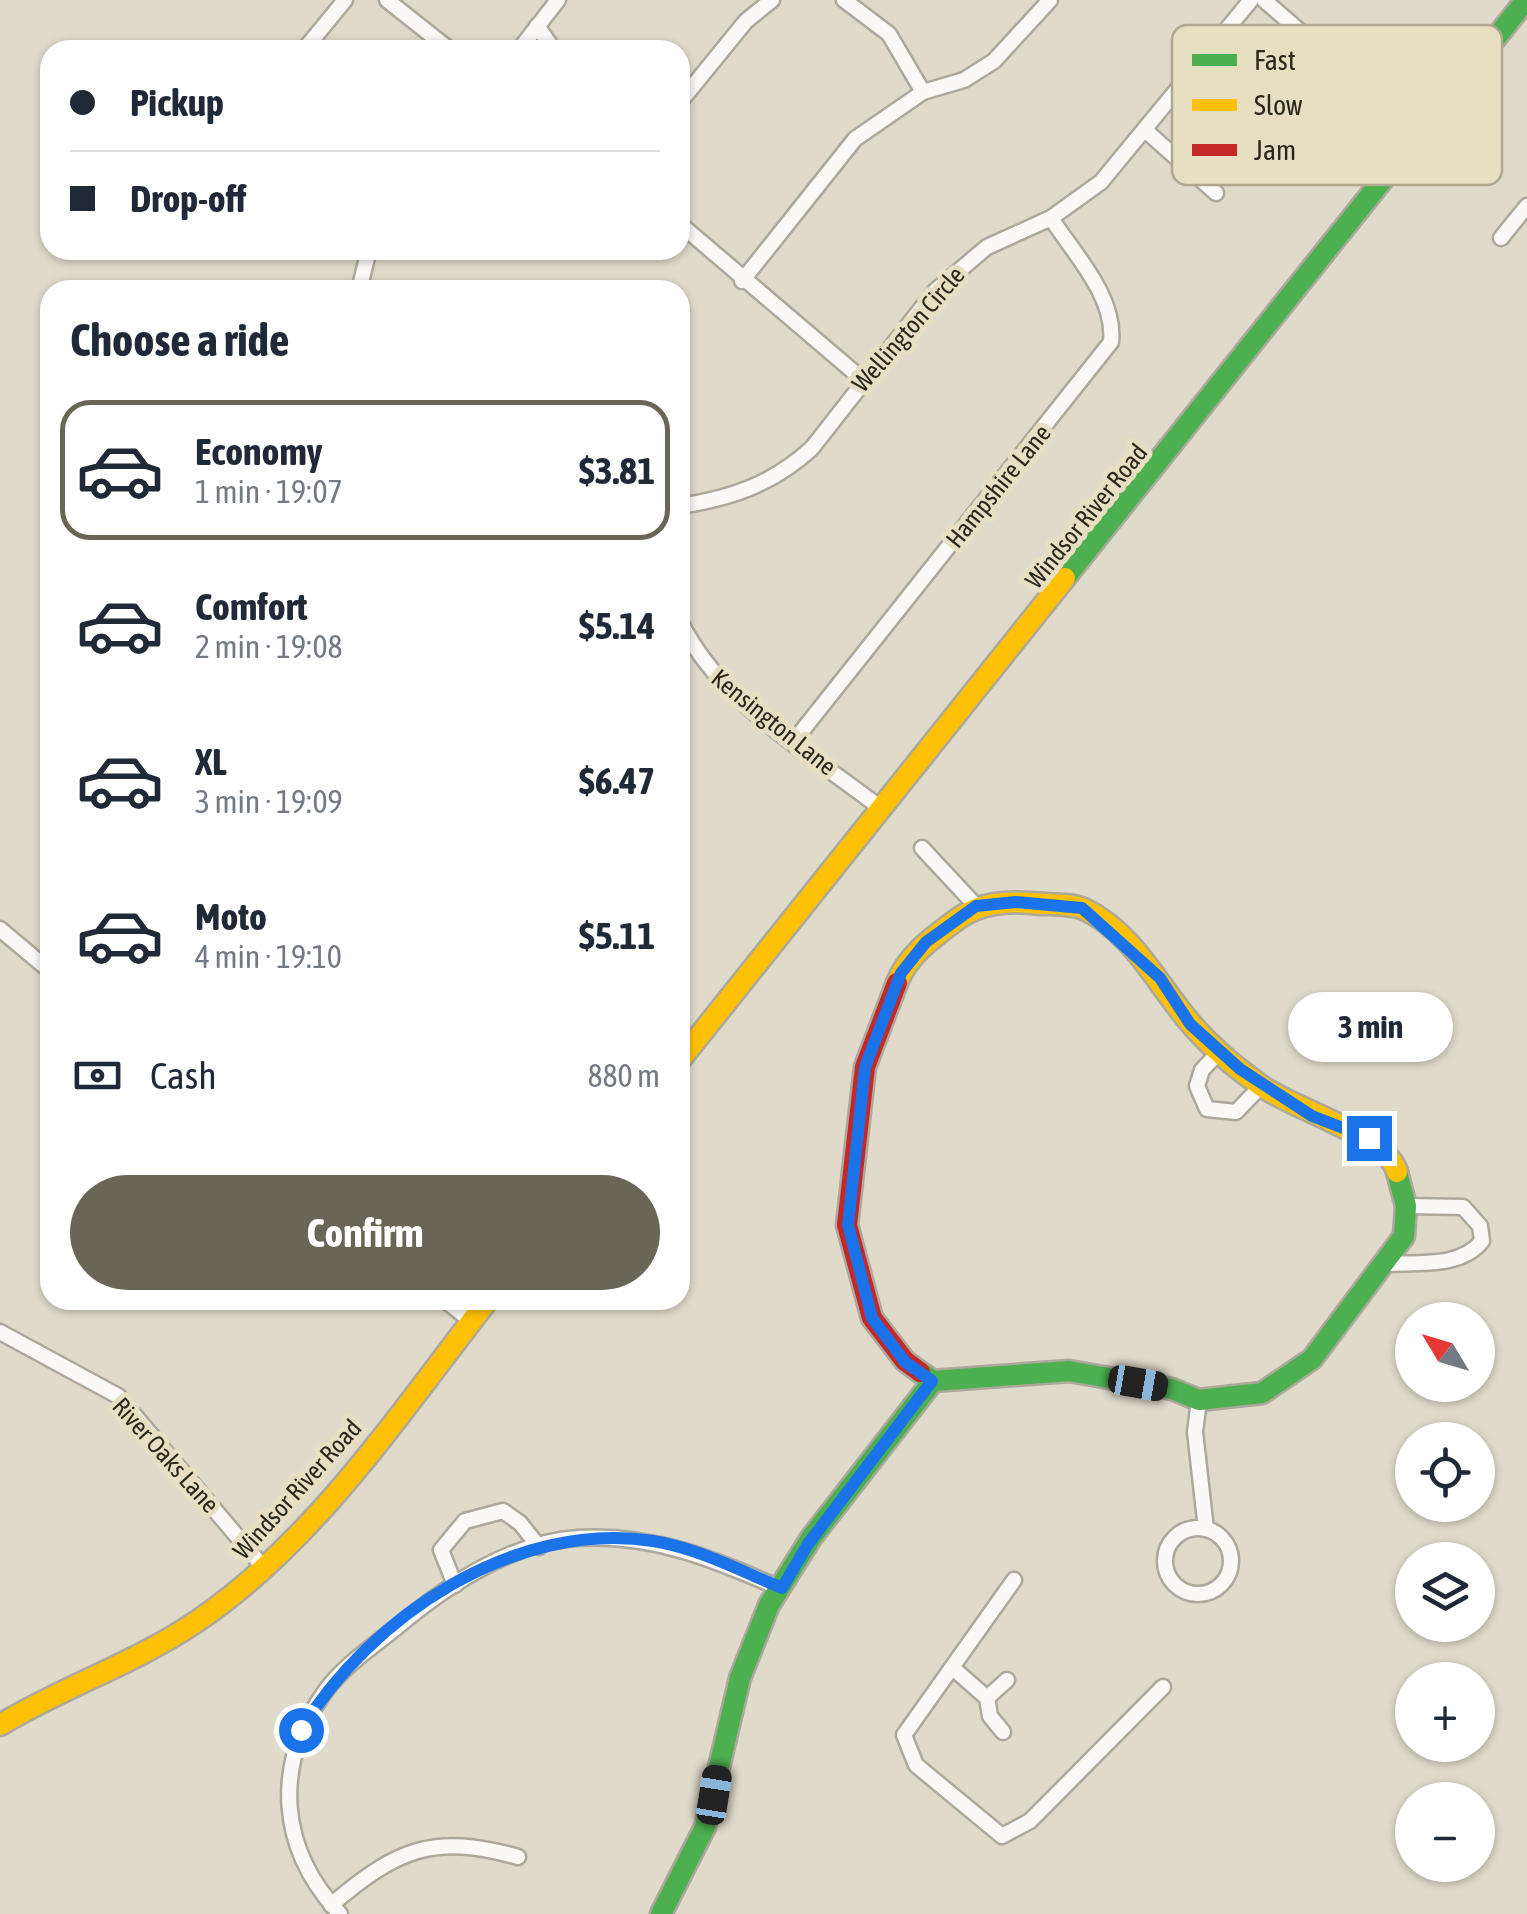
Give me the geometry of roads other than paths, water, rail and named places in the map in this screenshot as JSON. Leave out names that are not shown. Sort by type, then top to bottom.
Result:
[{"type":"street","points":[[312,40],[345,0]]},
{"type":"street","points":[[387,0],[437,40]]},
{"type":"street","points":[[526,40],[558,0]]},
{"type":"street","points":[[690,90],[746,21],[772,0]]},
{"type":"street","points":[[844,0],[890,34],[923,92]]},
{"type":"street","points":[[742,281],[854,139],[923,92],[964,80],[994,61],[1050,0]]},
{"type":"street","name":"Wellington Circle","points":[[1230,25],[1250,0]]},
{"type":"street","points":[[1264,0],[1293,25]]},
{"type":"street","name":"Windsor River Road","points":[[1502,30],[1526,0]]},
{"type":"street","points":[[538,26],[547,40]]},
{"type":"street","name":"Wellington Circle","points":[[690,504],[738,495],[790,468],[812,448],[862,378],[960,266],[987,247],[1051,218],[1101,182],[1172,97]]},
{"type":"street","points":[[1145,130],[1172,154]]},
{"type":"street","points":[[1207,185],[1216,193]]},
{"type":"street","name":"Windsor River Road","points":[[690,1048],[1379,185]]},
{"type":"street","points":[[1501,238],[1527,206]]},
{"type":"street","name":"Hampshire Lane","points":[[794,741],[1112,342],[1114,322],[1107,305],[1051,218]]},
{"type":"street","points":[[690,233],[742,281],[862,378]]},
{"type":"street","name":"Kensington Lane","points":[[690,638],[712,674],[883,810]]},
{"type":"street","points":[[922,848],[976,906]]},
{"type":"street","points":[[1016,902],[1082,908],[1160,978],[1190,1024],[1219,1052],[1261,1086],[1312,1116],[1369,1138],[1395,1162],[1406,1206],[1404,1236],[1312,1360],[1262,1393],[1199,1400],[1172,1389],[1068,1370],[932,1381],[905,1362],[872,1318],[848,1225],[865,1067],[901,973],[926,942],[976,906],[1016,902]]},
{"type":"street","points":[[0,929],[40,963]]},
{"type":"street","points":[[1219,1052],[1202,1070],[1197,1086],[1206,1110],[1236,1112],[1252,1100],[1261,1086]]},
{"type":"street","points":[[1386,1264],[1451,1260],[1473,1253],[1482,1242],[1480,1226],[1463,1208],[1406,1206]]},
{"type":"street","points":[[457,1310],[471,1322]]},
{"type":"street","name":"Windsor River Road","points":[[0,1724],[32,1704],[160,1644],[198,1621],[264,1568],[316,1511],[480,1310]]},
{"type":"street","name":"River Oaks Lane","points":[[0,1332],[118,1396],[264,1568]]},
{"type":"street","points":[[660,1914],[702,1834],[714,1795],[728,1714],[754,1636],[808,1544],[932,1381]]},
{"type":"street","points":[[1199,1400],[1195,1432],[1206,1529]]},
{"type":"street","points":[[455,1585],[441,1550],[466,1521],[503,1511],[520,1523],[539,1546]]},
{"type":"street","points":[[1206,1529],[1225,1541],[1231,1563],[1222,1584],[1202,1594],[1191,1593],[1172,1581],[1166,1552],[1186,1530],[1206,1529]]},
{"type":"street","points":[[518,1857],[470,1844],[399,1855],[371,1871],[335,1909],[300,1862],[291,1822],[289,1776],[301,1730],[325,1690],[430,1599],[518,1551],[539,1546],[576,1538],[652,1540],[698,1552],[782,1588]]},
{"type":"street","points":[[1014,1580],[904,1736],[916,1765],[1002,1836],[1030,1821],[1163,1687]]},
{"type":"street","points":[[954,1670],[986,1698],[990,1716],[1003,1732]]},
{"type":"street","points":[[986,1698],[1007,1680]]}]
